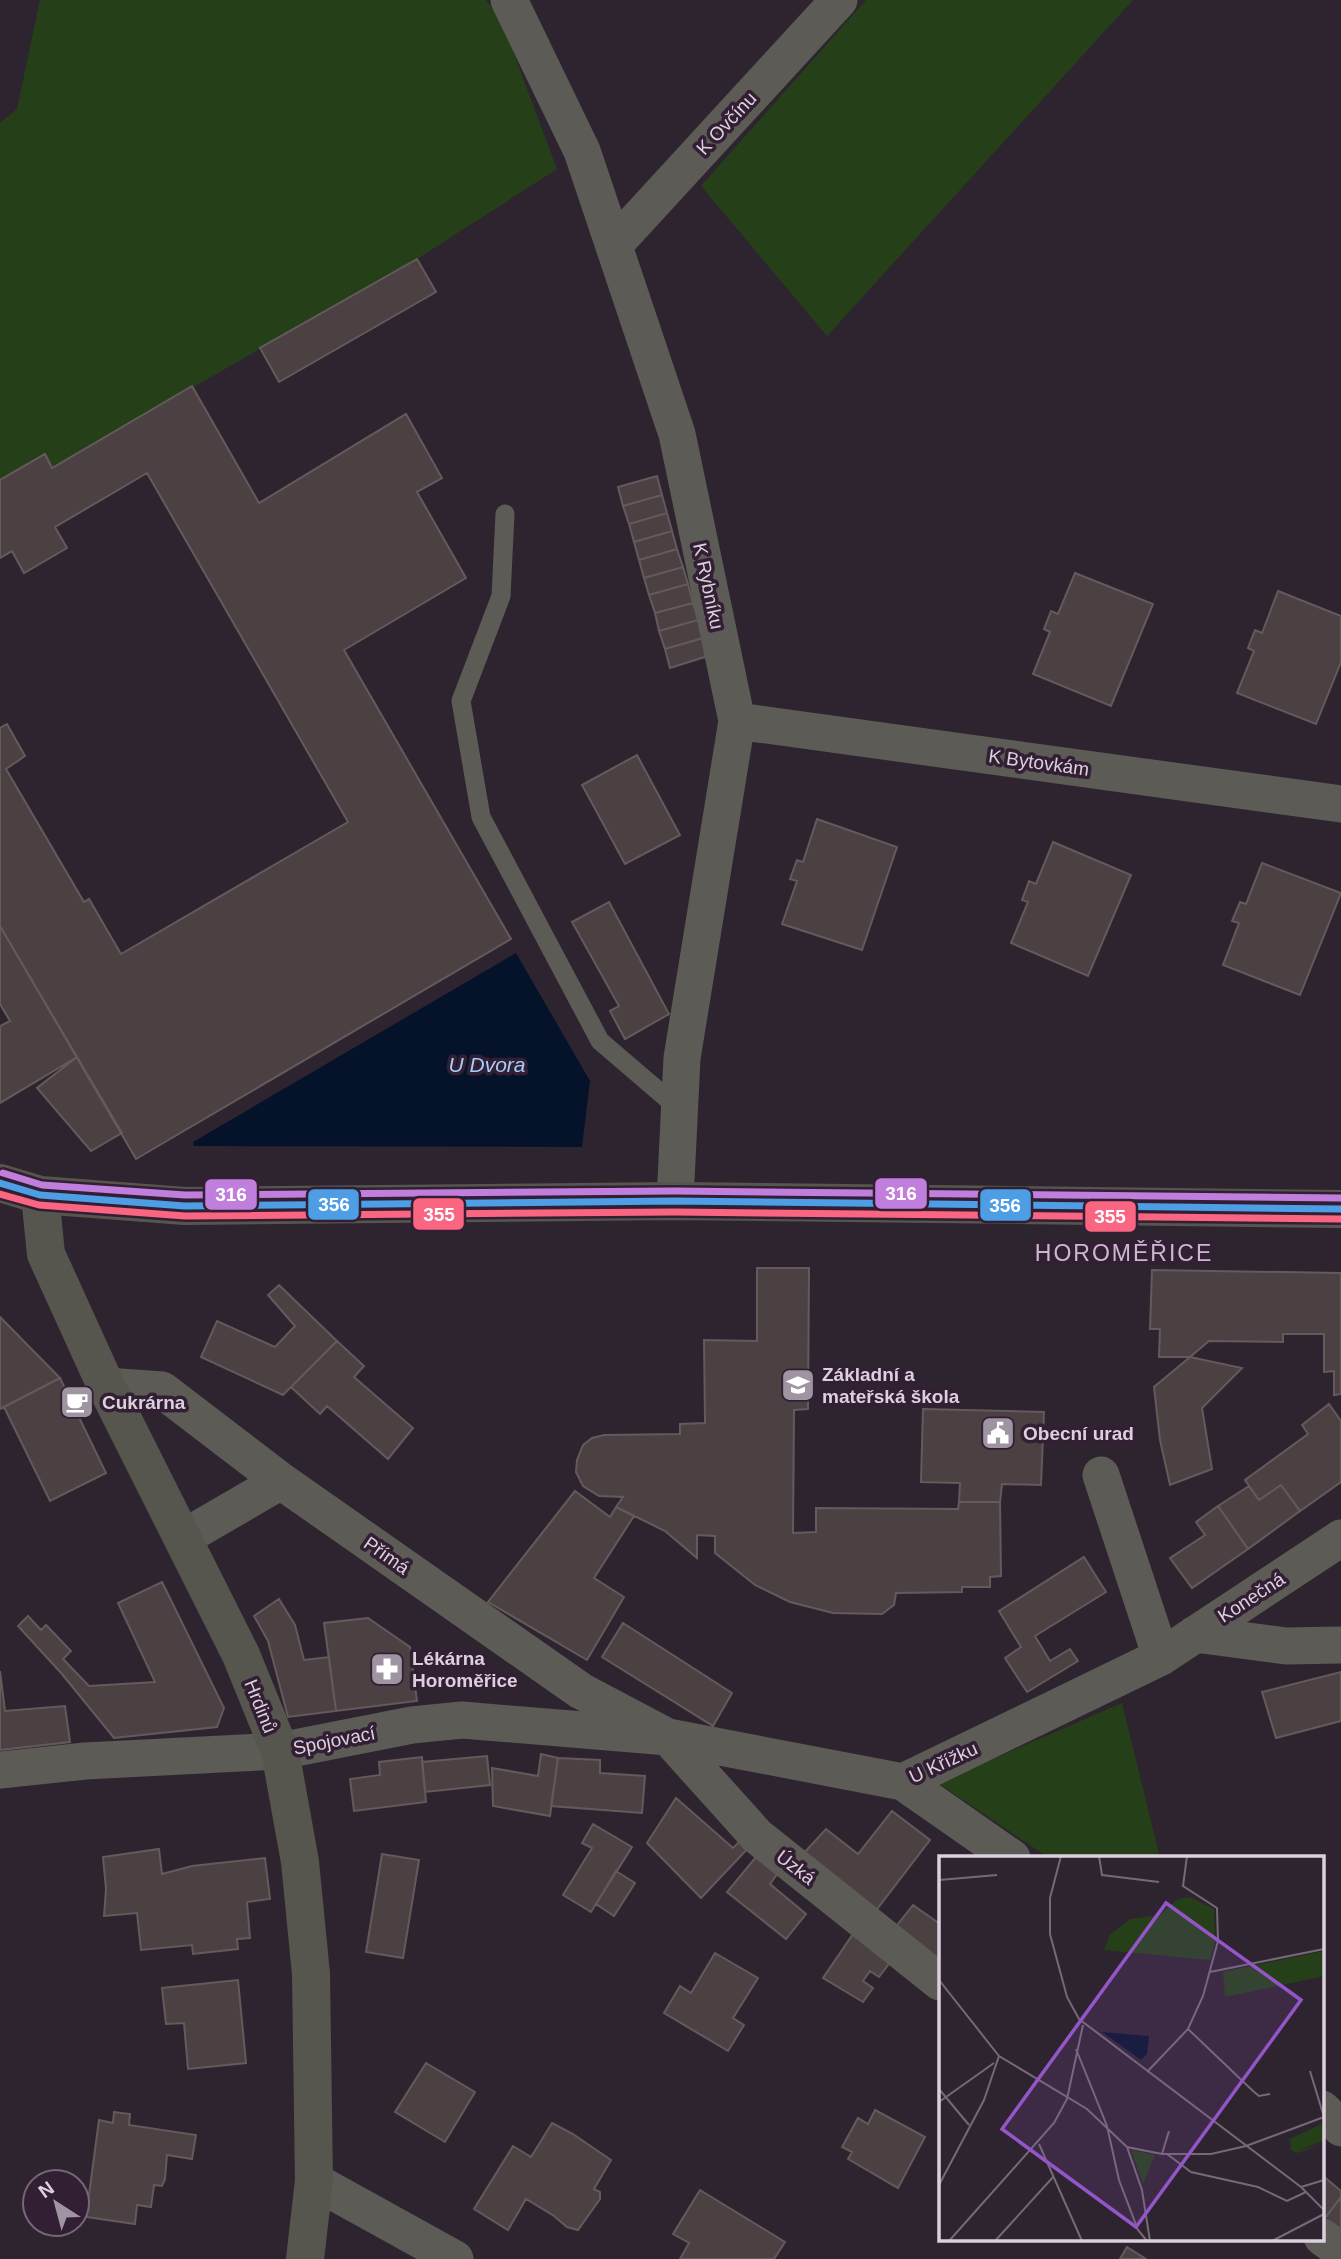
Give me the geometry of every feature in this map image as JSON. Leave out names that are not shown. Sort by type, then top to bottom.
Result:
[{"type":"main road","points":[[0,1183],[40,1195],[185,1206],[675,1200],[1341,1209]]},
{"type":"main road","name":"Hrdinů","points":[[40,1195],[47,1254],[106,1386],[241,1655],[280,1751],[300,1862],[311,1974],[314,2182],[305,2259]]},
{"type":"street","name":"K Rybníku","points":[[509,0],[582,150],[677,434],[737,721],[677,1107],[675,1200]]},
{"type":"street","name":"K Ovčínu","points":[[614,245],[839,0]]},
{"type":"street","name":"K Bytovkám","points":[[737,721],[1341,804]]},
{"type":"street","name":"Přímá","points":[[106,1386],[162,1390],[281,1481],[582,1691],[668,1737]]},
{"type":"street","points":[[1101,1475],[1161,1657]]},
{"type":"street","points":[[183,1538],[281,1481]]},
{"type":"street","name":"Konečná","points":[[1161,1657],[1341,1538]]},
{"type":"street","points":[[1195,1634],[1286,1646],[1341,1644]]},
{"type":"street","name":"U Křížku","points":[[668,1737],[903,1782],[1161,1657]]},
{"type":"street","name":"Spojovací","points":[[0,1770],[85,1761],[280,1751],[412,1725],[462,1720],[668,1737]]},
{"type":"street","name":"Úzká","points":[[668,1737],[757,1836],[939,1981]]},
{"type":"street","points":[[903,1782],[1009,1856]]},
{"type":"street","points":[[1324,2111],[1341,2128]]},
{"type":"street","points":[[314,2182],[455,2259]]},
{"type":"street","points":[[1324,2238],[1341,2251]]},
{"type":"lane","points":[[505,514],[501,596],[461,701],[481,817],[600,1041],[677,1107]]},
{"type":"green space","points":[[40,0],[486,0],[501,19],[557,169],[417,259],[52,468],[45,454],[0,480],[0,123],[17,109]]},
{"type":"green space","points":[[866,0],[1133,0],[827,336],[701,186]]},
{"type":"green space","points":[[1122,1703],[1160,1856],[1046,1856],[938,1783]]},
{"type":"water","name":"U Dvora","points":[[516,953],[590,1081],[582,1147],[194,1146],[193,1142]]},
{"type":"building","points":[[417,259],[436,292],[279,382],[260,348]]},
{"type":"building","points":[[192,386],[259,503],[406,414],[442,478],[417,492],[466,578],[344,650],[511,939],[136,1159],[0,926],[0,728],[7,724],[25,756],[6,769],[84,902],[89,899],[121,954],[348,822],[147,473],[55,527],[67,548],[24,573],[12,551],[0,558],[0,480],[45,454],[52,468]]},
{"type":"building","points":[[657,476],[662,495],[623,506],[618,487]]},
{"type":"building","points":[[662,495],[667,513],[629,524],[623,506]]},
{"type":"building","points":[[667,513],[672,531],[634,542],[629,524]]},
{"type":"building","points":[[672,531],[677,549],[639,560],[634,542]]},
{"type":"building","points":[[677,549],[683,567],[644,578],[639,560]]},
{"type":"building","points":[[683,567],[688,584],[649,595],[644,578]]},
{"type":"building","points":[[1075,573],[1153,604],[1111,706],[1033,674],[1050,632],[1044,629],[1051,611],[1058,614]]},
{"type":"building","points":[[688,584],[693,603],[655,613],[649,595]]},
{"type":"building","points":[[1278,591],[1341,616],[1341,662],[1316,724],[1237,693],[1254,651],[1248,648],[1255,630],[1262,633]]},
{"type":"building","points":[[693,603],[698,620],[659,631],[655,613]]},
{"type":"building","points":[[698,620],[703,638],[665,649],[659,631]]},
{"type":"building","points":[[703,638],[708,656],[670,668],[665,649]]},
{"type":"building","points":[[637,755],[680,835],[625,864],[582,785]]},
{"type":"building","points":[[817,819],[897,847],[862,950],[782,924],[797,881],[790,879],[797,860],[803,862]]},
{"type":"building","points":[[1053,842],[1131,875],[1088,976],[1011,943],[1028,902],[1022,900],[1029,881],[1036,884]]},
{"type":"building","points":[[1262,863],[1341,893],[1300,995],[1223,965],[1239,923],[1232,921],[1240,902],[1246,904]]},
{"type":"building","points":[[609,902],[669,1014],[625,1039],[610,1011],[619,1006],[572,922]]},
{"type":"building","points":[[0,926],[77,1057],[0,1103],[0,1026],[10,1021],[0,1004]]},
{"type":"building","points":[[77,1057],[122,1133],[91,1151],[37,1088]]},
{"type":"building","points":[[757,1268],[809,1268],[808,1409],[794,1410],[793,1533],[816,1532],[816,1508],[958,1509],[959,1502],[1000,1502],[1001,1576],[990,1577],[990,1587],[962,1587],[962,1592],[896,1593],[894,1605],[882,1614],[833,1613],[790,1602],[755,1585],[715,1553],[715,1536],[697,1535],[697,1558],[665,1531],[616,1507],[623,1497],[599,1496],[583,1486],[576,1472],[577,1460],[583,1445],[592,1438],[604,1435],[680,1434],[680,1424],[705,1423],[704,1340],[757,1341]]},
{"type":"building","points":[[1152,1270],[1341,1273],[1341,1394],[1334,1395],[1334,1371],[1324,1372],[1324,1334],[1283,1334],[1283,1342],[1209,1341],[1190,1357],[1159,1357],[1160,1329],[1150,1329]]},
{"type":"building","points":[[279,1285],[337,1341],[283,1395],[201,1357],[217,1321],[275,1347],[295,1326],[268,1295]]},
{"type":"building","points":[[0,1317],[60,1378],[0,1409]]},
{"type":"building","points":[[337,1341],[364,1366],[354,1377],[413,1428],[388,1459],[327,1406],[320,1414],[291,1387]]},
{"type":"building","points":[[1190,1357],[1242,1368],[1202,1408],[1212,1469],[1170,1485],[1160,1440],[1154,1387]]},
{"type":"building","points":[[60,1378],[106,1473],[50,1501],[4,1407]]},
{"type":"building","points":[[1329,1404],[1341,1421],[1341,1482],[1300,1511],[1281,1485],[1259,1500],[1245,1480],[1308,1434],[1302,1425]]},
{"type":"building","points":[[923,1409],[1044,1412],[1041,1485],[1002,1484],[1000,1502],[959,1502],[960,1483],[921,1482]]},
{"type":"building","points":[[1281,1485],[1300,1511],[1248,1549],[1218,1506],[1249,1486],[1259,1500]]},
{"type":"building","points":[[575,1491],[610,1517],[616,1507],[634,1516],[594,1578],[624,1597],[587,1660],[488,1602]]},
{"type":"building","points":[[1218,1506],[1248,1549],[1192,1588],[1170,1558],[1205,1535],[1196,1522]]},
{"type":"building","points":[[1084,1557],[1106,1592],[1035,1636],[1050,1661],[1070,1649],[1078,1661],[1027,1692],[1005,1658],[1021,1647],[999,1611]]},
{"type":"building","points":[[162,1582],[224,1708],[217,1727],[114,1738],[62,1674],[18,1626],[28,1616],[41,1630],[46,1625],[71,1651],[63,1659],[89,1686],[155,1682],[118,1603]]},
{"type":"building","points":[[279,1599],[295,1625],[304,1660],[329,1657],[336,1711],[288,1717],[268,1641],[254,1616]]},
{"type":"building","points":[[368,1618],[410,1647],[417,1701],[336,1711],[324,1623]]},
{"type":"building","points":[[623,1623],[732,1693],[713,1726],[602,1657]]},
{"type":"building","points":[[0,1671],[5,1711],[65,1706],[70,1742],[0,1750]]},
{"type":"building","points":[[1341,1672],[1341,1721],[1276,1738],[1262,1692]]},
{"type":"building","points":[[541,1754],[558,1758],[550,1816],[493,1806],[492,1768],[538,1776]]},
{"type":"building","points":[[487,1756],[490,1785],[425,1792],[422,1762]]},
{"type":"building","points":[[422,1757],[426,1802],[354,1811],[350,1779],[380,1775],[379,1762]]},
{"type":"building","points":[[558,1758],[600,1760],[600,1773],[645,1776],[642,1813],[551,1806]]},
{"type":"building","points":[[676,1798],[733,1848],[744,1837],[752,1844],[701,1898],[647,1843]]},
{"type":"building","points":[[892,1811],[930,1840],[874,1913],[803,1854],[826,1829],[858,1854]]},
{"type":"building","points":[[593,1824],[632,1847],[591,1912],[563,1895],[592,1848],[582,1843]]},
{"type":"building","points":[[159,1849],[162,1874],[192,1866],[265,1858],[270,1899],[247,1902],[250,1938],[237,1939],[238,1949],[193,1954],[192,1945],[141,1950],[137,1913],[104,1916],[106,1889],[103,1857]]},
{"type":"building","points":[[761,1851],[781,1869],[770,1884],[806,1914],[786,1939],[727,1892]]},
{"type":"building","points":[[382,1854],[419,1860],[403,1958],[366,1952]]},
{"type":"building","points":[[616,1871],[635,1883],[614,1916],[596,1904]]},
{"type":"building","points":[[913,1905],[939,1923],[939,1963],[894,1929]]},
{"type":"building","points":[[853,1934],[891,1961],[879,1977],[870,1971],[863,1981],[873,1988],[863,2002],[823,1978]]},
{"type":"building","points":[[715,1953],[758,1978],[733,2018],[744,2025],[728,2051],[664,2013],[680,1986],[691,1993]]},
{"type":"building","points":[[238,1980],[246,2063],[188,2069],[184,2023],[166,2024],[162,1988]]},
{"type":"building","points":[[426,2063],[475,2092],[445,2142],[395,2112]]},
{"type":"building","points":[[875,2110],[925,2137],[898,2188],[848,2159],[852,2152],[842,2147],[858,2118],[868,2124]]},
{"type":"building","points":[[114,2112],[130,2114],[129,2125],[196,2135],[192,2159],[167,2155],[162,2186],[154,2185],[151,2207],[137,2205],[135,2224],[91,2218],[91,2180],[99,2120],[113,2123]]},
{"type":"building","points":[[552,2123],[611,2160],[594,2189],[600,2192],[600,2199],[578,2230],[567,2227],[526,2199],[508,2230],[474,2209],[513,2146],[531,2157]]},
{"type":"building","points":[[1324,2177],[1341,2191],[1341,2197],[1324,2219]]},
{"type":"building","points":[[700,2190],[785,2242],[774,2259],[680,2259],[689,2243],[673,2234]]},
{"type":"building","points":[[1341,2197],[1341,2236],[1324,2223],[1324,2219]]},
{"type":"building","points":[[1127,2247],[1146,2259],[1120,2259]]},
{"type":"transit line","name":"316","points":[[3,1173],[42,1185],[185,1195],[675,1191],[1341,1198]]},
{"type":"transit line","name":"356","points":[[0,1183],[40,1195],[185,1206],[675,1201],[1341,1209]]},
{"type":"transit line","name":"355","points":[[0,1194],[39,1205],[185,1216],[675,1212],[1341,1219]]},
{"type":"place","name":"Základní a mateřská škola","points":[[798,1385]]},
{"type":"place","name":"Cukrárna","points":[[77,1402]]},
{"type":"place","name":"Obecní urad","points":[[998,1433]]},
{"type":"place","name":"Lékárna Horoměřice","points":[[387,1669]]},
{"type":"district","name":"HOROMĚŘICE","points":[[1124,1253]]}]
